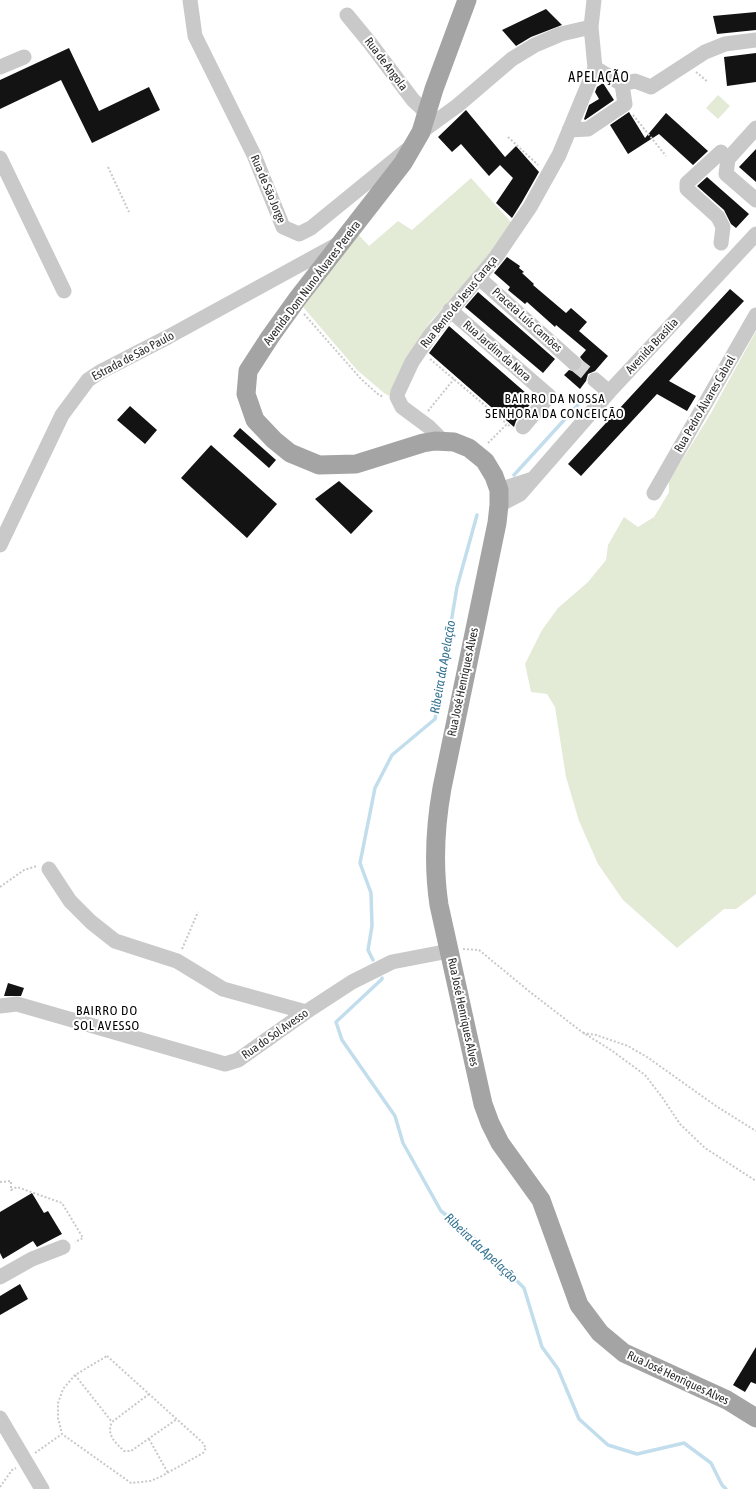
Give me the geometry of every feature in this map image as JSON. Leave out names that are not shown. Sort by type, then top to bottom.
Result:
[{"type":"main road","name":"Avenida Dom Nuno Álvares Pereira","points":[[467,0],[418,138],[403,163],[295,302],[270,338],[248,371],[246,394],[255,420],[274,440],[290,453],[319,465],[356,464],[423,443],[443,441],[462,445],[477,454],[491,468],[499,497]]},
{"type":"main road","name":"Rua José Henriques Alves","points":[[499,497],[497,523],[450,746],[437,824],[435,856],[436,882],[440,910],[483,1104],[500,1143],[540,1200],[579,1305],[600,1333],[624,1353],[754,1412]]},
{"type":"street","name":"Rua de São Jorge","points":[[190,0],[196,36],[254,155],[283,227],[299,234],[311,228],[418,138]]},
{"type":"street","points":[[594,0],[591,27],[595,68],[622,84],[635,81],[651,87],[705,52],[725,44],[756,40]]},
{"type":"street","name":"Rua de Angola","points":[[347,15],[413,100],[427,113]]},
{"type":"street","points":[[418,138],[512,59],[535,45],[561,34],[591,27]]},
{"type":"street","points":[[0,67],[24,57]]},
{"type":"street","name":"Rua Bento de Jesus Caraça","points":[[399,403],[397,397],[398,392],[412,362],[430,334],[496,257],[530,207],[559,155],[595,68]]},
{"type":"street","points":[[569,130],[588,129],[625,104],[622,84]]},
{"type":"street","points":[[756,128],[728,159],[726,174],[756,200]]},
{"type":"street","points":[[721,152],[687,183],[687,188],[718,218],[723,227],[721,243]]},
{"type":"street","points":[[0,158],[64,291]]},
{"type":"street","name":"Avenida Brasília","points":[[499,497],[520,494],[609,392],[756,234]]},
{"type":"street","name":"Estrada de São Paulo","points":[[0,545],[62,415],[88,380],[100,372],[168,337],[343,241]]},
{"type":"street","name":"Praceta Luís Camões","points":[[479,278],[574,363]]},
{"type":"street","name":"Rua Jardim da Nora","points":[[450,310],[549,396],[523,427]]},
{"type":"street","name":"Rua Pedro Álvares Cabral","points":[[654,493],[756,315]]},
{"type":"street","points":[[595,380],[609,392]]},
{"type":"street","points":[[399,403],[406,412],[429,427],[443,441]]},
{"type":"street","points":[[49,869],[70,901],[91,922],[115,941],[177,961],[223,989],[306,1012]]},
{"type":"street","name":"Rua do Sol Avesso","points":[[0,1006],[17,1004],[225,1064],[238,1060],[306,1012],[352,982],[392,962],[449,951]]},
{"type":"street","points":[[0,1277],[32,1259],[63,1247]]},
{"type":"street","points":[[0,1418],[42,1489]]},
{"type":"path","points":[[625,104],[666,156]]},
{"type":"path","points":[[508,137],[548,174]]},
{"type":"path","points":[[108,167],[129,212]]},
{"type":"path","points":[[295,302],[361,379],[378,395],[399,403]]},
{"type":"path","points":[[419,351],[516,431],[523,427]]},
{"type":"path","points":[[419,421],[454,379]]},
{"type":"path","points":[[477,454],[508,424]]},
{"type":"path","points":[[0,887],[24,870],[36,866],[49,869]]},
{"type":"path","points":[[177,961],[198,912]]},
{"type":"path","points":[[449,951],[462,949],[479,950],[582,1032],[611,1050],[645,1076],[662,1097],[680,1124],[706,1148],[756,1181]]},
{"type":"path","points":[[582,1032],[596,1035],[628,1046],[647,1057],[716,1106],[756,1131]]},
{"type":"path","points":[[0,1182],[11,1181],[11,1190],[17,1187],[62,1203],[82,1238],[63,1247]]},
{"type":"path","points":[[107,1356],[202,1442],[206,1448],[203,1453],[150,1481],[131,1483],[62,1434],[58,1418],[58,1403],[63,1389],[75,1375],[107,1356]]},
{"type":"path","points":[[75,1375],[112,1422]]},
{"type":"path","points":[[148,1394],[112,1422],[109,1428],[115,1442],[124,1451],[131,1451],[177,1419]]},
{"type":"path","points":[[149,1439],[168,1472]]},
{"type":"green space","points":[[718,95],[730,106],[718,119],[706,108]]},
{"type":"green space","points":[[471,178],[511,222],[501,241],[474,275],[431,321],[416,345],[389,396],[357,370],[304,308],[302,303],[357,233],[369,246],[398,221],[412,230]]},
{"type":"green space","points":[[756,331],[756,894],[736,909],[724,909],[677,948],[623,900],[598,864],[579,821],[566,777],[555,707],[547,694],[531,692],[525,664],[542,630],[558,608],[588,582],[606,560],[608,545],[624,517],[638,527],[654,517],[669,492],[669,481],[711,413]]},
{"type":"building","points":[[546,9],[562,25],[531,37],[516,46],[502,30]]},
{"type":"building","points":[[756,12],[756,30],[717,34],[713,16]]},
{"type":"building","points":[[69,48],[99,111],[149,87],[160,110],[92,143],[61,80],[0,109],[0,80]]},
{"type":"building","points":[[756,53],[756,82],[727,86],[724,57]]},
{"type":"building","points":[[603,83],[614,100],[585,120],[584,119],[589,105],[599,99],[595,92],[597,87]]},
{"type":"building","points":[[466,110],[505,157],[516,146],[539,172],[512,218],[496,203],[513,178],[500,165],[489,176],[461,144],[452,152],[438,137]]},
{"type":"building","points":[[629,112],[645,138],[666,113],[708,151],[693,165],[659,134],[628,154],[610,125]]},
{"type":"building","points":[[756,149],[756,182],[739,167]]},
{"type":"building","points":[[707,177],[749,214],[736,228],[731,224],[724,210],[697,186]]},
{"type":"building","points":[[507,257],[520,266],[519,268],[524,272],[522,273],[534,284],[533,285],[566,313],[571,308],[587,322],[579,331],[608,356],[595,371],[588,374],[586,381],[580,389],[564,375],[569,370],[576,372],[581,369],[583,361],[580,357],[586,350],[556,325],[555,327],[527,302],[525,304],[508,290],[510,287],[494,273]]},
{"type":"building","points":[[730,289],[744,301],[669,381],[696,396],[687,411],[657,394],[581,476],[568,464]]},
{"type":"building","points":[[478,292],[555,359],[543,373],[465,307]]},
{"type":"building","points":[[449,326],[534,400],[516,421],[514,427],[429,353]]},
{"type":"building","points":[[130,406],[157,430],[145,444],[117,420]]},
{"type":"building","points":[[240,428],[276,460],[269,468],[233,436]]},
{"type":"building","points":[[211,445],[277,504],[247,538],[181,478]]},
{"type":"building","points":[[339,481],[373,511],[351,534],[315,499]]},
{"type":"building","points":[[8,983],[24,988],[21,996],[4,996]]},
{"type":"building","points":[[32,1193],[44,1213],[48,1211],[62,1234],[37,1247],[33,1241],[3,1259],[0,1253],[0,1212]]},
{"type":"building","points":[[20,1284],[28,1299],[0,1315],[0,1296]]},
{"type":"building","points":[[756,1347],[756,1384],[751,1382],[745,1392],[733,1385]]},
{"type":"waterway","name":"Ribeira da Apelação","points":[[514,475],[586,396]]},
{"type":"waterway","name":"Ribeira da Apelação","points":[[373,960],[368,950],[372,926],[371,893],[360,863],[375,788],[392,755],[435,719],[457,587],[477,515]]},
{"type":"waterway","name":"Ribeira da Apelação","points":[[382,978],[336,1022],[342,1040],[395,1116],[403,1143],[441,1211],[468,1232],[524,1288],[542,1347],[558,1369],[579,1419],[608,1445],[637,1454],[684,1443],[711,1463],[722,1485],[726,1489]]},
{"type":"tunnel","points":[[574,363],[595,380]]},
{"type":"district","name":"APELAÇÃO","points":[[599,78]]},
{"type":"district","name":"BAIRRO DA NOSSA SENHORA DA CONCEIÇÃO","points":[[555,406]]},
{"type":"district","name":"BAIRRO DO SOL AVESSO","points":[[107,1018]]}]
